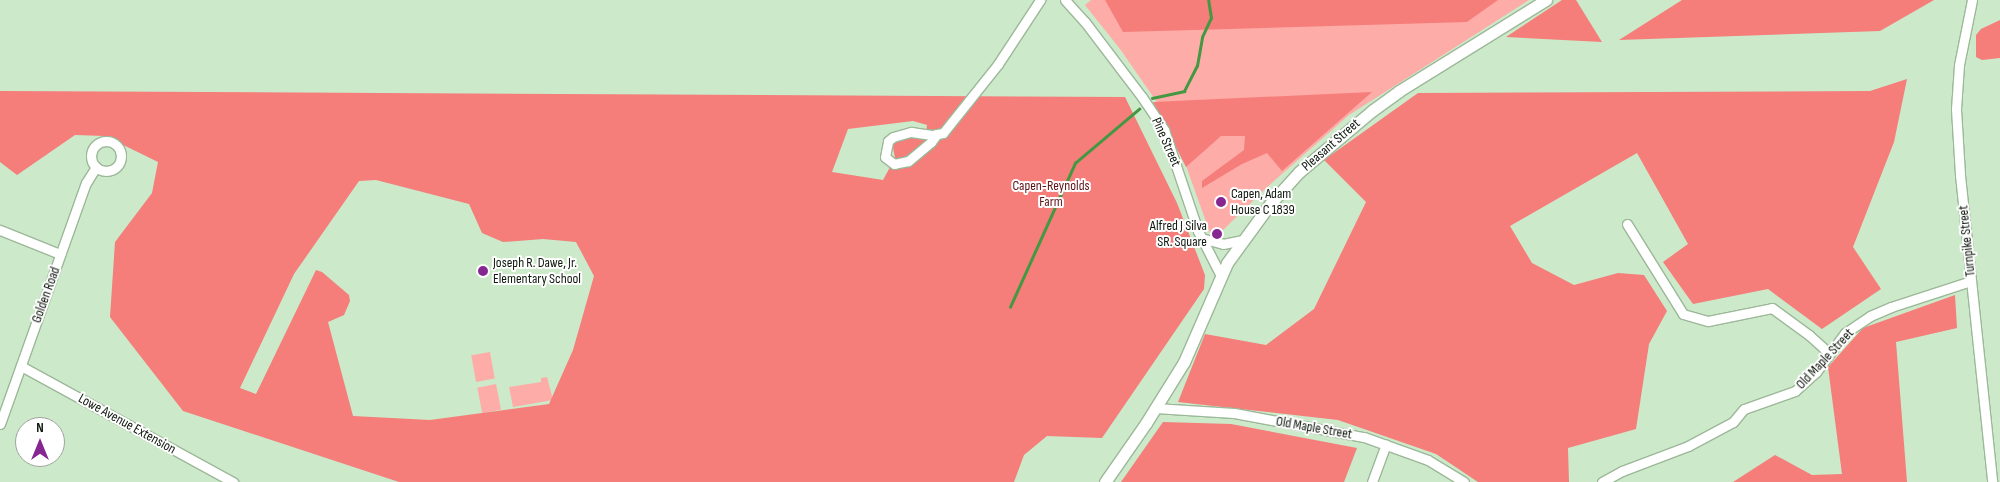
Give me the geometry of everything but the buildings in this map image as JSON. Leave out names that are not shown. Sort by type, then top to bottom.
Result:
[{"type":"main road","name":"Pleasant Street","points":[[1106,482],[1184,362],[1221,276],[1242,240],[1270,204],[1299,172],[1373,110],[1399,91],[1546,0]]},
{"type":"street","points":[[937,134],[931,142],[908,161],[894,164],[885,157],[888,140],[893,137],[911,132],[943,133],[971,100],[1040,0]]},
{"type":"street","name":"Pine Street","points":[[1065,0],[1085,22],[1131,82],[1164,130],[1201,238],[1221,276]]},
{"type":"street","name":"Turnpike Street","points":[[1972,0],[1959,65],[1956,106],[1960,175],[1992,482]]},
{"type":"street","name":"Golden Road","points":[[0,424],[60,254],[89,177],[96,167]]},
{"type":"street","points":[[1627,224],[1683,314],[1708,321],[1772,308],[1809,335],[1829,353]]},
{"type":"street","points":[[0,230],[60,254]]},
{"type":"street","points":[[1201,238],[1223,244],[1242,240]]},
{"type":"street","name":"Old Maple Street","points":[[1602,482],[1622,471],[1688,446],[1733,422],[1744,410],[1795,391],[1816,372],[1845,333],[1870,316],[1891,307],[1971,282]]},
{"type":"street","name":"Lowe Avenue Extension","points":[[20,366],[233,482]]},
{"type":"street","name":"Old Maple Street","points":[[1155,408],[1234,413],[1344,432],[1386,444],[1428,460],[1464,482]]},
{"type":"street","points":[[1372,482],[1386,444]]},
{"type":"shaded area","points":[[1091,0],[1529,0],[1349,115],[1266,188],[1219,234],[1210,233],[1170,121],[1120,49],[1085,5]]},
{"type":"shaded area","points":[[490,352],[495,379],[476,382],[471,355]]},
{"type":"shaded area","points":[[547,377],[553,400],[513,407],[509,387],[541,382],[541,378]]},
{"type":"shaded area","points":[[496,384],[501,410],[482,413],[477,388]]},
{"type":"green space","points":[[1105,0],[1498,0],[1467,22],[1123,32]]},
{"type":"green space","points":[[1562,0],[1576,0],[1602,42],[1506,37]]},
{"type":"green space","points":[[1682,0],[1934,0],[1880,31],[1619,40]]},
{"type":"green space","points":[[2000,20],[2000,58],[1982,60],[1976,57],[1976,35],[1981,29]]},
{"type":"green space","points":[[1907,79],[1894,142],[1853,247],[1881,289],[1822,329],[1768,289],[1693,304],[1663,262],[1688,244],[1637,153],[1510,226],[1532,263],[1574,285],[1618,273],[1644,275],[1667,311],[1649,344],[1636,429],[1568,448],[1569,482],[1478,482],[1436,454],[1338,420],[1178,402],[1205,334],[1266,345],[1314,309],[1366,202],[1324,160],[1418,93],[1870,91]]},
{"type":"green space","name":"Capen-Reynolds Farm","points":[[0,91],[1125,97],[1177,203],[1205,275],[1204,289],[1102,438],[1047,436],[1024,455],[1014,482],[399,482],[183,411],[110,317],[115,242],[152,193],[158,162],[105,136],[75,135],[17,175],[0,162]],"holes":[[[913,121],[927,125],[926,132],[904,136],[892,142],[895,158],[883,180],[832,172],[848,129]],[[376,180],[469,204],[482,233],[503,242],[543,239],[576,242],[594,276],[573,350],[549,404],[430,420],[353,416],[328,322],[344,315],[350,301],[349,295],[322,272],[316,270],[256,394],[240,388],[294,274],[359,181]]]},
{"type":"green space","points":[[1372,92],[1282,171],[1267,153],[1242,164],[1202,188],[1202,181],[1244,150],[1245,136],[1221,136],[1186,167],[1153,102]]},
{"type":"green space","points":[[1955,295],[1957,328],[1896,342],[1907,482],[1733,482],[1775,455],[1812,475],[1842,474],[1828,367],[1863,328]]},
{"type":"green space","points":[[1163,422],[1231,424],[1357,448],[1344,482],[1121,482]]},
{"type":"waterway","points":[[1152,98],[1184,91],[1197,66],[1202,37],[1211,18],[1208,0]]},
{"type":"waterway","points":[[1010,307],[1075,163],[1139,109]]},
{"type":"place","name":"Capen, Adam House C 1839","points":[[1221,202]]},
{"type":"place","name":"Alfred J Silva SR. Square","points":[[1217,234]]},
{"type":"place","name":"Joseph R. Dawe, Jr. Elementary School","points":[[483,271]]}]
